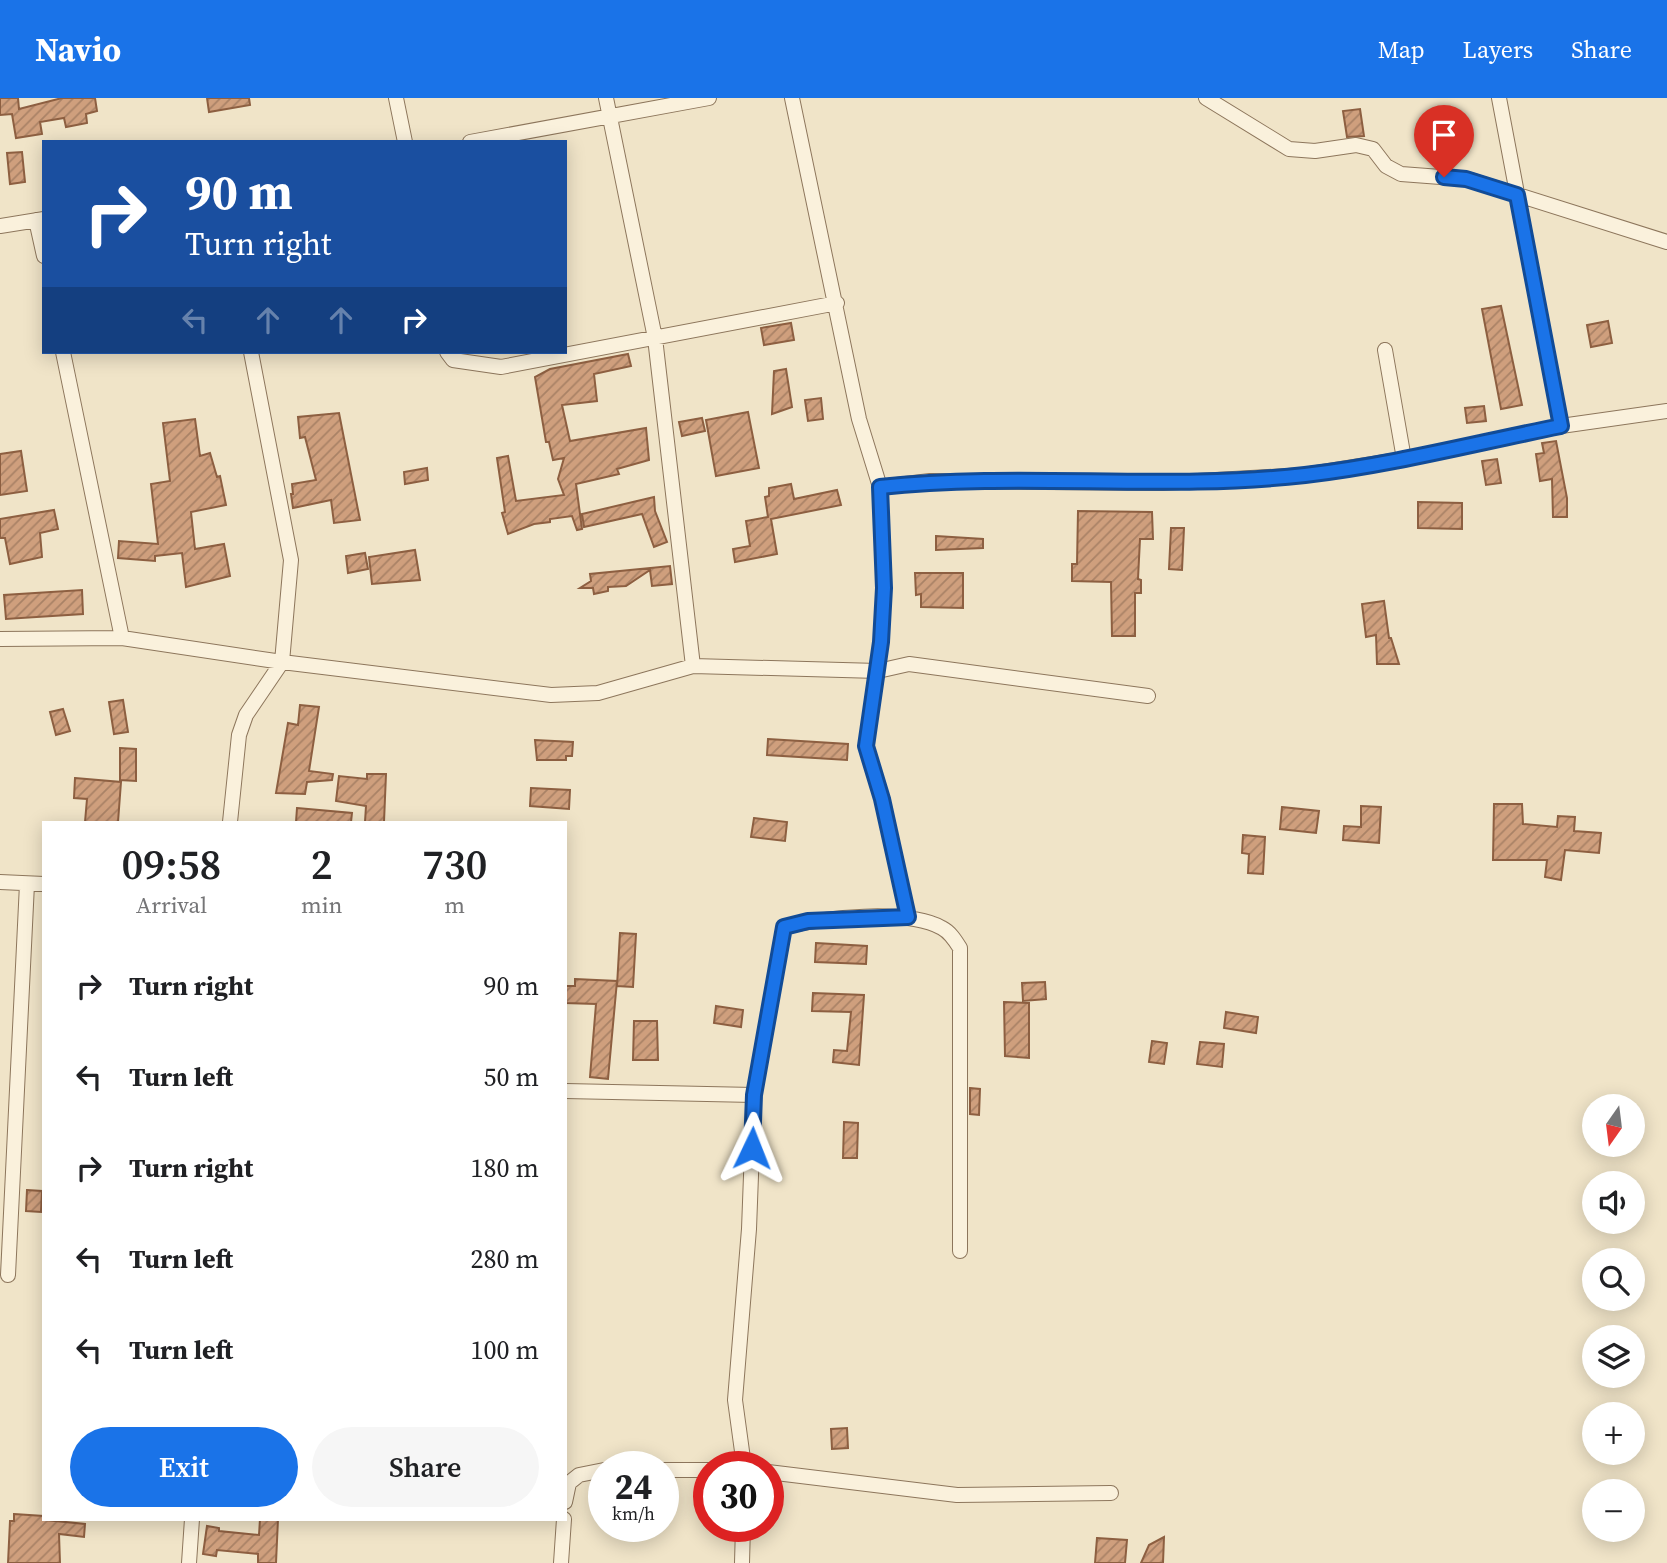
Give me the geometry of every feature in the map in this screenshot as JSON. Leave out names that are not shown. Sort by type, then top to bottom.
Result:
[{"type":"street","points":[[396,98],[405,140]]},
{"type":"street","points":[[606,98],[655,338],[693,666]]},
{"type":"street","points":[[480,140],[709,98]]},
{"type":"street","points":[[792,98],[837,303],[859,419],[880,487],[884,588],[878,671],[866,746],[882,799],[908,917]]},
{"type":"street","points":[[1206,98],[1289,149],[1315,150],[1356,145],[1373,149],[1386,166],[1401,174],[1466,179],[1667,242]]},
{"type":"street","points":[[1499,98],[1561,426]]},
{"type":"street","points":[[0,226],[40,219],[42,238]]},
{"type":"street","points":[[448,354],[453,360],[500,367],[837,303]]},
{"type":"street","points":[[1385,350],[1404,459]]},
{"type":"street","points":[[64,354],[122,638]]},
{"type":"street","points":[[230,821],[242,725],[282,662],[291,560],[251,354]]},
{"type":"street","points":[[880,487],[930,481],[1163,483],[1304,475],[1404,459],[1561,426],[1667,411]]},
{"type":"street","points":[[0,639],[122,638],[282,662],[551,695],[598,693],[693,666],[878,671],[909,664],[1148,696]]},
{"type":"street","points":[[0,882],[42,884]]},
{"type":"street","points":[[8,1275],[27,884]]},
{"type":"street","points":[[742,1451],[735,1400],[748,1229],[754,1095],[784,927],[808,921],[908,917],[942,928],[960,948],[960,1251]]},
{"type":"street","points":[[567,1091],[754,1095]]},
{"type":"street","points":[[567,1492],[569,1483],[579,1475],[588,1473]]},
{"type":"street","points":[[784,1474],[957,1495],[1111,1493]]},
{"type":"street","points":[[190,1563],[192,1521]]},
{"type":"street","points":[[561,1563],[564,1521]]},
{"type":"street","points":[[742,1563],[743,1542]]},
{"type":"building","points":[[0,98],[18,98],[19,109],[62,98],[95,98],[97,111],[86,114],[87,123],[66,127],[64,118],[40,122],[42,134],[16,138],[12,114],[0,115]]},
{"type":"building","points":[[207,98],[249,98],[250,105],[209,112]]},
{"type":"building","points":[[1360,109],[1364,136],[1347,137],[1343,111]]},
{"type":"building","points":[[22,152],[25,182],[10,184],[7,153]]},
{"type":"building","points":[[1501,306],[1522,405],[1501,409],[1482,309]]},
{"type":"building","points":[[1608,321],[1612,343],[1591,347],[1587,325]]},
{"type":"building","points":[[791,323],[794,340],[764,345],[761,328]]},
{"type":"building","points":[[628,354],[631,366],[594,374],[597,401],[562,405],[570,441],[646,428],[649,460],[617,469],[619,474],[576,484],[582,529],[577,530],[572,516],[550,519],[550,522],[534,524],[508,534],[502,513],[505,512],[497,458],[508,456],[516,501],[564,495],[558,479],[564,458],[553,460],[549,442],[546,442],[535,377],[550,369]]},
{"type":"building","points":[[786,369],[792,407],[772,414],[774,371]]},
{"type":"building","points":[[821,398],[823,419],[808,421],[805,400]]},
{"type":"building","points":[[1484,406],[1486,421],[1467,423],[1465,408]]},
{"type":"building","points":[[748,412],[759,468],[716,476],[706,420]]},
{"type":"building","points":[[339,413],[360,520],[334,523],[331,500],[293,508],[291,494],[292,484],[316,480],[305,437],[300,438],[298,417]]},
{"type":"building","points":[[702,418],[705,431],[682,436],[679,422]]},
{"type":"building","points":[[195,419],[200,456],[210,453],[217,477],[220,476],[226,505],[191,512],[195,549],[224,544],[230,576],[186,587],[182,553],[155,556],[155,561],[118,558],[119,541],[158,544],[151,484],[170,481],[163,423]]},
{"type":"building","points":[[1556,441],[1567,498],[1567,517],[1553,517],[1552,479],[1540,481],[1536,454],[1544,453],[1542,443]]},
{"type":"building","points":[[21,451],[27,491],[0,495],[0,454]]},
{"type":"building","points":[[1497,459],[1501,483],[1486,485],[1482,461]]},
{"type":"building","points":[[427,468],[428,480],[405,484],[404,472]]},
{"type":"building","points":[[791,484],[794,499],[837,490],[841,505],[771,519],[777,554],[735,562],[733,549],[750,546],[746,521],[768,517],[765,497],[769,496],[769,488]]},
{"type":"building","points":[[654,497],[655,511],[667,542],[654,547],[642,514],[584,527],[582,514]]},
{"type":"building","points":[[1418,502],[1462,503],[1462,529],[1418,528]]},
{"type":"building","points":[[54,510],[58,529],[40,533],[42,557],[10,564],[5,538],[0,538],[0,519]]},
{"type":"building","points":[[1078,511],[1152,512],[1153,539],[1140,539],[1138,579],[1141,580],[1141,593],[1135,593],[1135,636],[1112,636],[1111,582],[1072,581],[1072,564],[1077,564]]},
{"type":"building","points":[[1171,528],[1184,528],[1182,570],[1169,569]]},
{"type":"building","points":[[936,536],[983,539],[983,548],[936,550]]},
{"type":"building","points":[[415,550],[420,580],[372,584],[369,557]]},
{"type":"building","points":[[365,553],[368,569],[348,573],[346,556]]},
{"type":"building","points":[[670,566],[672,584],[652,586],[650,570],[626,586],[608,587],[608,591],[594,594],[593,588],[580,588],[591,581],[590,574]]},
{"type":"building","points":[[915,573],[963,573],[963,608],[921,607],[921,594],[916,595]]},
{"type":"building","points":[[82,590],[83,614],[6,619],[4,595]]},
{"type":"building","points":[[1384,601],[1389,638],[1399,664],[1377,664],[1376,635],[1366,637],[1362,604]]},
{"type":"building","points":[[123,700],[128,732],[114,734],[109,702]]},
{"type":"building","points":[[300,705],[319,707],[309,771],[333,774],[332,780],[307,782],[305,794],[276,793],[288,723],[298,725]]},
{"type":"building","points":[[63,709],[70,731],[56,735],[50,712]]},
{"type":"building","points":[[768,739],[848,744],[847,760],[767,755]]},
{"type":"building","points":[[535,740],[573,742],[572,756],[566,756],[566,760],[537,760]]},
{"type":"building","points":[[120,748],[136,749],[136,781],[120,780]]},
{"type":"building","points":[[367,774],[386,774],[384,821],[365,821],[366,806],[336,801],[339,776],[367,779]]},
{"type":"building","points":[[75,778],[121,782],[118,821],[85,821],[87,799],[74,798]]},
{"type":"building","points":[[531,788],[570,790],[569,809],[530,806]]},
{"type":"building","points":[[1494,804],[1522,804],[1523,824],[1557,827],[1558,816],[1575,817],[1574,831],[1601,833],[1599,853],[1565,850],[1561,880],[1545,877],[1547,860],[1493,860]]},
{"type":"building","points":[[1361,806],[1381,807],[1379,843],[1343,840],[1344,826],[1361,827]]},
{"type":"building","points":[[1282,807],[1319,811],[1316,833],[1280,829]]},
{"type":"building","points":[[297,808],[352,813],[351,821],[296,821]]},
{"type":"building","points":[[754,818],[787,822],[785,841],[751,837]]},
{"type":"building","points":[[1243,835],[1265,837],[1263,874],[1248,873],[1249,854],[1242,853]]},
{"type":"building","points":[[620,933],[636,934],[633,987],[617,986]]},
{"type":"building","points":[[816,943],[867,946],[866,964],[815,962]]},
{"type":"building","points":[[575,979],[617,981],[608,1079],[590,1077],[596,1004],[567,1003],[567,986],[575,986]]},
{"type":"building","points":[[1045,982],[1046,999],[1023,1001],[1022,983]]},
{"type":"building","points":[[813,993],[864,995],[859,1065],[833,1062],[834,1050],[847,1051],[851,1012],[812,1011]]},
{"type":"building","points":[[1004,1002],[1029,1003],[1029,1058],[1005,1056]]},
{"type":"building","points":[[716,1006],[743,1010],[741,1027],[714,1023]]},
{"type":"building","points":[[1226,1012],[1258,1017],[1256,1033],[1224,1028]]},
{"type":"building","points":[[634,1021],[657,1021],[658,1060],[633,1060]]},
{"type":"building","points":[[1152,1041],[1167,1043],[1164,1064],[1149,1062]]},
{"type":"building","points":[[1200,1042],[1224,1044],[1222,1067],[1197,1064]]},
{"type":"building","points":[[970,1088],[980,1089],[979,1115],[970,1114]]},
{"type":"building","points":[[844,1122],[858,1123],[857,1158],[843,1158]]},
{"type":"building","points":[[27,1190],[42,1191],[41,1212],[26,1211]]},
{"type":"building","points":[[847,1428],[848,1448],[832,1449],[831,1429]]},
{"type":"building","points":[[14,1514],[42,1516],[42,1521],[85,1524],[84,1537],[59,1534],[60,1563],[8,1563],[10,1521],[14,1521]]},
{"type":"building","points":[[260,1521],[278,1521],[276,1563],[258,1563],[258,1554],[217,1550],[216,1556],[203,1554],[207,1526],[219,1528],[219,1531],[259,1535]]},
{"type":"building","points":[[1164,1537],[1163,1563],[1141,1563],[1149,1545]]},
{"type":"building","points":[[1097,1538],[1127,1540],[1125,1563],[1095,1563]]},
{"type":"route","points":[[752,1148],[754,1095],[784,927],[808,921],[908,917],[882,799],[866,746],[878,671],[884,588],[880,487],[930,481],[1163,483],[1304,475],[1404,459],[1561,426],[1517,195],[1466,179],[1444,177]]}]
